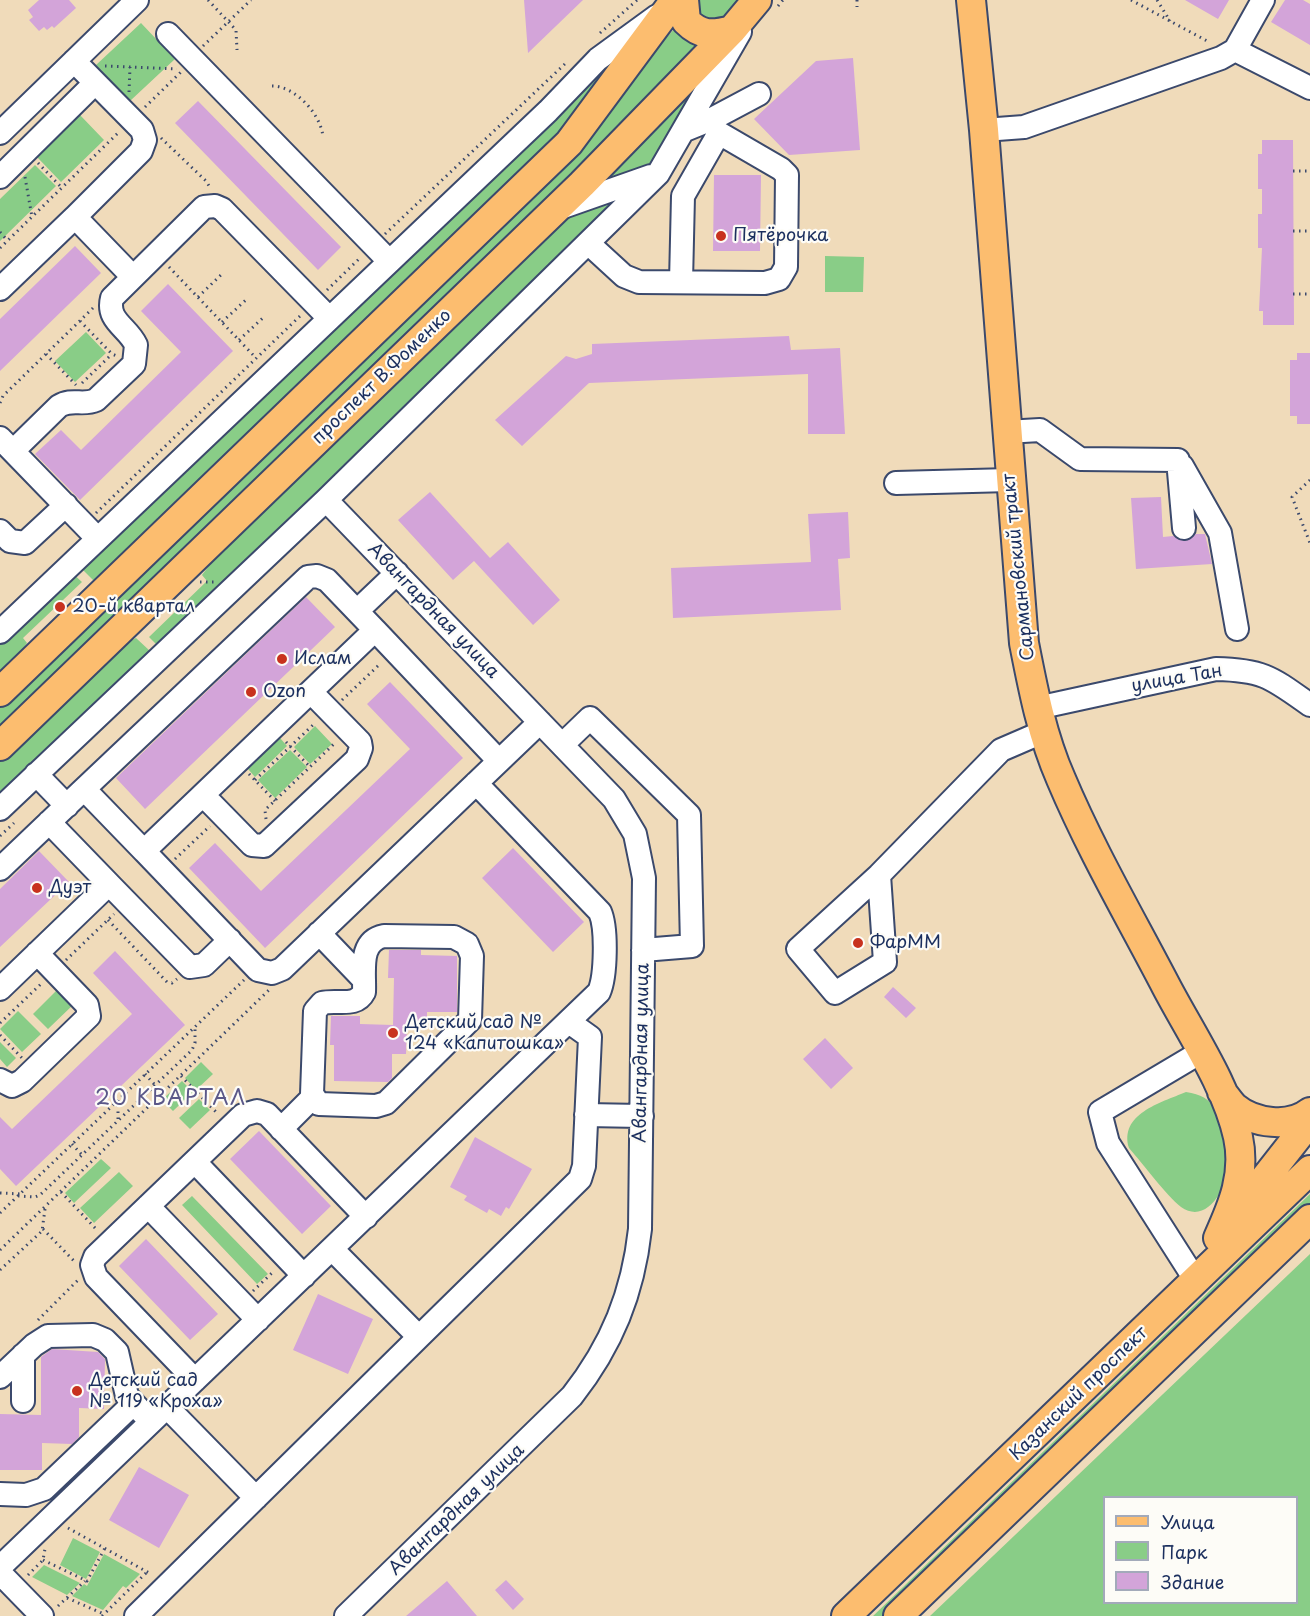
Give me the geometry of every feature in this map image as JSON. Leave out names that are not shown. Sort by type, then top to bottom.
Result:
[{"type":"main road","name":"проспект В.Фоменко","points":[[0,746],[556,210],[732,30],[758,0]]},
{"type":"main road","name":"Сармановский тракт","points":[[971,0],[984,130],[1024,643],[1041,719],[1060,777],[1095,852],[1222,1092],[1238,1136],[1241,1171],[1235,1198],[1218,1238]]},
{"type":"main road","points":[[0,692],[569,143],[676,2],[686,21],[702,33],[714,34],[732,30]]},
{"type":"main road","name":"Сармановский тракт","points":[[1222,1092],[1235,1108],[1272,1122],[1292,1123],[1310,1112]]},
{"type":"main road","points":[[1151,1325],[1310,1121]]},
{"type":"main road","name":"Казанский проспект","points":[[846,1616],[1310,1170]]},
{"type":"main road","name":"Казанский проспект","points":[[898,1616],[1310,1219]]},
{"type":"street","points":[[0,809],[326,500],[658,174],[758,0]]},
{"type":"street","points":[[984,130],[1024,127],[1232,52],[1263,0]]},
{"type":"street","points":[[2,126],[74,61],[133,1]]},
{"type":"street","points":[[0,632],[328,317],[548,111],[597,59],[676,2]]},
{"type":"street","points":[[168,34],[187,65],[388,260]]},
{"type":"street","points":[[1232,52],[1310,88]]},
{"type":"street","points":[[0,289],[141,152],[145,140],[142,130],[98,74],[74,61]]},
{"type":"street","points":[[0,177],[25,161],[98,74]]},
{"type":"street","points":[[681,282],[683,196],[716,126],[759,94]]},
{"type":"street","points":[[588,243],[630,279],[681,282],[773,282],[779,279],[786,267],[786,173],[716,126],[704,96]]},
{"type":"street","points":[[685,130],[716,126]]},
{"type":"street","points":[[556,210],[658,174]]},
{"type":"street","points":[[98,538],[6,445],[63,403],[74,401],[89,403],[98,398],[134,364],[137,354],[133,339],[113,319],[110,304],[114,293],[155,253],[200,210],[215,206],[222,209],[328,317]]},
{"type":"street","points":[[75,217],[132,276]]},
{"type":"street","points":[[1006,432],[1040,430],[1080,459],[1178,460]]},
{"type":"street","points":[[1178,460],[1184,528]]},
{"type":"street","points":[[1178,460],[1220,533],[1238,629]]},
{"type":"street","points":[[896,483],[1010,480]]},
{"type":"street","name":"Авангардная улица","points":[[326,500],[614,799],[635,834],[644,878],[640,1228],[636,1261],[618,1323],[592,1371],[556,1414],[346,1616]]},
{"type":"street","points":[[0,531],[10,541],[25,543],[66,505]]},
{"type":"street","points":[[357,611],[397,573]]},
{"type":"street","points":[[0,869],[301,581],[317,576],[327,580],[499,761]]},
{"type":"street","points":[[144,851],[375,630]]},
{"type":"street","name":"улица Тан","points":[[879,875],[885,962],[836,993],[798,949],[879,875],[1001,750],[1041,719],[1216,669],[1240,670],[1269,676],[1310,705]]},
{"type":"street","points":[[203,795],[252,845],[264,846],[279,833],[360,753],[360,742],[322,717],[311,692]]},
{"type":"street","points":[[562,745],[590,718],[689,815],[692,946],[643,950]]},
{"type":"street","points":[[84,789],[258,970],[272,973],[282,969],[540,722]]},
{"type":"street","points":[[36,774],[67,806]]},
{"type":"street","points":[[0,1567],[597,996],[602,984],[602,917],[597,908],[476,783]]},
{"type":"street","points":[[49,822],[190,967],[204,965],[230,940]]},
{"type":"street","points":[[0,989],[109,884]]},
{"type":"street","points":[[320,933],[364,980]]},
{"type":"street","points":[[281,1129],[313,1097],[316,1008],[327,1002],[358,1000],[364,992],[365,952],[374,939],[384,936],[458,938],[467,944],[472,956],[470,1020],[451,1041],[383,1105],[322,1105],[313,1097]]},
{"type":"street","points":[[0,1080],[12,1086],[33,1070],[87,1019],[89,1013],[87,1005],[38,953]]},
{"type":"street","points":[[136,1616],[580,1179],[584,1166],[590,1037],[569,1022]]},
{"type":"street","points":[[1191,1273],[1108,1143],[1100,1112],[1201,1052]]},
{"type":"street","points":[[195,1380],[96,1277],[93,1261],[148,1206],[247,1113],[257,1111],[267,1114],[366,1217]]},
{"type":"street","points":[[586,1115],[642,1116]]},
{"type":"street","points":[[195,1162],[304,1276]]},
{"type":"street","points":[[148,1206],[258,1320]]},
{"type":"street","points":[[332,1249],[419,1337]]},
{"type":"street","points":[[0,1377],[43,1339],[57,1334],[93,1335],[105,1340],[121,1360],[125,1392],[134,1404],[159,1415],[256,1498]]},
{"type":"street","points":[[23,1355],[23,1401]]},
{"type":"street","points":[[0,1494],[26,1495],[44,1489],[134,1404]]},
{"type":"street","points":[[0,1573],[48,1613]]},
{"type":"path","points":[[208,0],[238,34],[237,50]]},
{"type":"path","points":[[0,247],[132,120],[251,0]]},
{"type":"path","points":[[857,0],[857,7]]},
{"type":"path","points":[[1131,0],[1171,23],[1232,52]]},
{"type":"path","points":[[1157,0],[1171,23]]},
{"type":"path","points":[[98,74],[187,65]]},
{"type":"path","points":[[272,86],[290,90],[320,120],[323,137]]},
{"type":"path","points":[[145,140],[161,138],[168,142],[206,181],[215,206]]},
{"type":"path","points":[[25,161],[62,188]]},
{"type":"path","points":[[25,161],[32,217]]},
{"type":"path","points":[[1293,171],[1310,171]]},
{"type":"path","points":[[1293,231],[1310,231]]},
{"type":"path","points":[[0,232],[8,240]]},
{"type":"path","points":[[155,253],[256,358]]},
{"type":"path","points":[[198,297],[223,273]]},
{"type":"path","points":[[1293,294],[1310,294]]},
{"type":"path","points":[[222,322],[248,298]]},
{"type":"path","points":[[0,403],[3,396],[94,307],[110,304]]},
{"type":"path","points":[[239,340],[265,316]]},
{"type":"path","points":[[80,321],[112,354],[117,356],[137,354]]},
{"type":"path","points":[[46,354],[78,387],[112,354]]},
{"type":"path","points":[[1310,480],[1292,496],[1310,543]]},
{"type":"path","points":[[255,780],[394,650]]},
{"type":"path","points":[[280,736],[310,767]]},
{"type":"path","points":[[279,833],[264,814],[335,743]]},
{"type":"path","points":[[238,762],[275,801]]},
{"type":"path","points":[[163,871],[222,814]]},
{"type":"path","points":[[108,920],[167,982],[174,982],[190,967]]},
{"type":"path","points":[[0,1250],[269,993],[272,973]]},
{"type":"path","points":[[0,1193],[37,1197],[194,1046],[195,1026]]},
{"type":"path","points":[[0,1035],[33,1070]]},
{"type":"path","points":[[145,1074],[155,1085]]},
{"type":"path","points":[[181,1077],[230,1128]]},
{"type":"path","points":[[118,1100],[118,1120]]},
{"type":"path","points":[[72,1144],[82,1155]]},
{"type":"path","points":[[60,1192],[110,1243]]},
{"type":"path","points":[[0,1270],[43,1229],[45,1207]]},
{"type":"path","points":[[43,1229],[79,1266]]},
{"type":"path","points":[[241,1303],[288,1258]]},
{"type":"path","points":[[43,1339],[38,1324],[40,1317],[86,1273]]},
{"type":"path","points":[[51,1518],[147,1572],[166,1587]]},
{"type":"path","points":[[48,1613],[89,1580],[105,1548]]},
{"type":"path","points":[[44,1560],[85,1581]]},
{"type":"path","points":[[67,1598],[103,1615],[147,1572]]},
{"type":"green space","points":[[695,0],[747,0],[712,30],[691,6]]},
{"type":"green space","points":[[141,23],[175,59],[130,101],[96,65]]},
{"type":"green space","points":[[676,27],[688,41],[706,48],[0,734],[0,705],[550,181],[607,117],[639,68]]},
{"type":"green space","points":[[627,44],[568,125],[131,554],[94,581],[78,565]]},
{"type":"green space","points":[[702,76],[660,151],[639,177],[225,583],[156,644],[149,637],[207,581],[202,575],[231,537]]},
{"type":"green space","points":[[80,115],[104,140],[61,182],[37,157]]},
{"type":"green space","points":[[35,165],[56,186],[0,241],[0,199]]},
{"type":"green space","points":[[825,256],[864,257],[863,292],[825,292]]},
{"type":"green space","points":[[86,332],[106,353],[75,382],[55,361]]},
{"type":"green space","points":[[71,572],[82,582],[23,638],[27,643],[0,680],[0,641]]},
{"type":"green space","points":[[136,638],[150,651],[0,796],[0,757],[107,653]]},
{"type":"green space","points":[[315,726],[332,744],[310,764],[294,747]]},
{"type":"green space","points":[[280,738],[287,746],[255,777],[248,769]]},
{"type":"green space","points":[[290,750],[307,767],[275,798],[258,780]]},
{"type":"green space","points":[[59,988],[74,1004],[48,1029],[33,1014]]},
{"type":"green space","points":[[18,1011],[41,1034],[22,1052],[0,1029]]},
{"type":"green space","points":[[0,1042],[16,1058],[7,1067],[0,1059]]},
{"type":"green space","points":[[201,1062],[213,1074],[196,1090],[185,1078]]},
{"type":"green space","points":[[182,1081],[193,1092],[173,1111],[162,1100]]},
{"type":"green space","points":[[1186,1092],[1204,1098],[1214,1108],[1221,1123],[1230,1160],[1221,1192],[1208,1207],[1200,1211],[1191,1211],[1181,1207],[1129,1148],[1130,1126],[1136,1118],[1144,1111]]},
{"type":"green space","points":[[199,1099],[210,1110],[190,1129],[179,1118]]},
{"type":"green space","points":[[101,1159],[111,1168],[74,1203],[65,1193]]},
{"type":"green space","points":[[119,1172],[133,1186],[94,1223],[80,1208]]},
{"type":"green space","points":[[1310,1194],[1310,1205],[882,1616],[873,1616]]},
{"type":"green space","points":[[192,1196],[268,1274],[257,1284],[182,1205]]},
{"type":"green space","points":[[1310,1254],[1310,1616],[930,1616]]},
{"type":"green space","points":[[73,1538],[100,1552],[86,1579],[60,1565]]},
{"type":"green space","points":[[104,1554],[140,1574],[126,1588],[123,1586],[103,1610],[72,1596],[84,1584],[87,1586]]},
{"type":"green space","points":[[44,1565],[80,1583],[67,1595],[32,1577]]},
{"type":"building","points":[[39,0],[69,0],[76,8],[54,28],[52,26],[47,30],[44,27],[39,31],[29,20],[33,17],[28,10]]},
{"type":"building","points":[[524,0],[583,0],[528,53]]},
{"type":"building","points":[[1185,0],[1229,0],[1218,19]]},
{"type":"building","points":[[1285,0],[1303,0],[1310,4],[1310,45],[1271,22]]},
{"type":"building","points":[[853,58],[860,150],[789,155],[754,119],[816,61]]},
{"type":"building","points":[[198,101],[341,247],[318,270],[175,123]]},
{"type":"building","points":[[1262,140],[1293,140],[1294,325],[1263,325],[1263,311],[1259,311],[1262,248],[1258,248],[1258,214],[1262,214],[1262,189],[1258,189],[1258,154],[1262,154]]},
{"type":"building","points":[[714,175],[761,175],[760,251],[713,251]]},
{"type":"building","points":[[75,246],[101,273],[0,371],[0,319]]},
{"type":"building","points":[[168,284],[233,351],[80,500],[35,454],[61,430],[81,450],[181,352],[141,311]]},
{"type":"building","points":[[789,336],[791,350],[840,348],[845,434],[808,434],[808,374],[589,383],[522,446],[495,420],[566,356],[576,359],[592,354],[592,344]]},
{"type":"building","points":[[1297,353],[1310,353],[1310,424],[1297,424],[1297,416],[1290,416],[1290,360],[1297,360]]},
{"type":"building","points":[[430,492],[490,558],[508,542],[560,600],[533,625],[474,561],[453,580],[398,520]]},
{"type":"building","points":[[1161,497],[1163,537],[1173,536],[1185,541],[1196,534],[1205,534],[1212,564],[1136,569],[1131,498]]},
{"type":"building","points":[[848,512],[850,558],[838,559],[841,610],[673,618],[671,568],[811,562],[808,514]]},
{"type":"building","points":[[306,597],[335,627],[145,809],[116,778]]},
{"type":"building","points":[[390,682],[463,758],[265,948],[189,868],[215,843],[261,891],[410,749],[367,704]]},
{"type":"building","points":[[513,848],[584,922],[553,952],[482,878]]},
{"type":"building","points":[[39,851],[69,882],[0,947],[0,889]]},
{"type":"building","points":[[389,950],[421,950],[421,955],[457,956],[457,1012],[427,1012],[427,1026],[407,1026],[406,1054],[392,1054],[392,1078],[388,1082],[334,1081],[334,1045],[330,1045],[331,1016],[360,1016],[360,1024],[393,1025],[394,978],[388,978]]},
{"type":"building","points":[[115,951],[185,1025],[16,1186],[0,1169],[0,1117],[12,1129],[132,1014],[93,973]]},
{"type":"building","points":[[893,987],[916,1008],[906,1018],[884,997]]},
{"type":"building","points":[[825,1038],[853,1068],[831,1089],[803,1059]]},
{"type":"building","points":[[259,1131],[331,1206],[302,1234],[230,1159]]},
{"type":"building","points":[[475,1137],[532,1169],[509,1209],[506,1207],[501,1216],[489,1209],[487,1213],[464,1200],[467,1196],[450,1187]]},
{"type":"building","points":[[146,1239],[218,1314],[190,1340],[119,1266]]},
{"type":"building","points":[[318,1294],[373,1319],[348,1374],[293,1350]]},
{"type":"building","points":[[52,1349],[98,1352],[105,1359],[104,1409],[79,1408],[79,1437],[72,1444],[42,1443],[42,1470],[0,1470],[0,1414],[41,1415],[41,1357]]},
{"type":"building","points":[[139,1467],[189,1495],[159,1548],[109,1520]]},
{"type":"building","points":[[506,1580],[524,1599],[513,1610],[495,1590]]},
{"type":"building","points":[[447,1581],[477,1616],[406,1616]]},
{"type":"place","name":"Пятёрочка","points":[[721,236]]},
{"type":"place","name":"20-й квартал","points":[[60,607]]},
{"type":"place","name":"Ислам","points":[[282,659]]},
{"type":"place","name":"Ozon","points":[[251,692]]},
{"type":"place","name":"Дуэт","points":[[37,888]]},
{"type":"place","name":"ФарММ","points":[[858,943]]},
{"type":"place","name":"Детский сад № 124 «Капитошка»","points":[[393,1033]]},
{"type":"place","name":"Детский сад № 119 «Кроха»","points":[[77,1391]]},
{"type":"district","name":"20 КВАРТАЛ","points":[[171,1099]]}]
